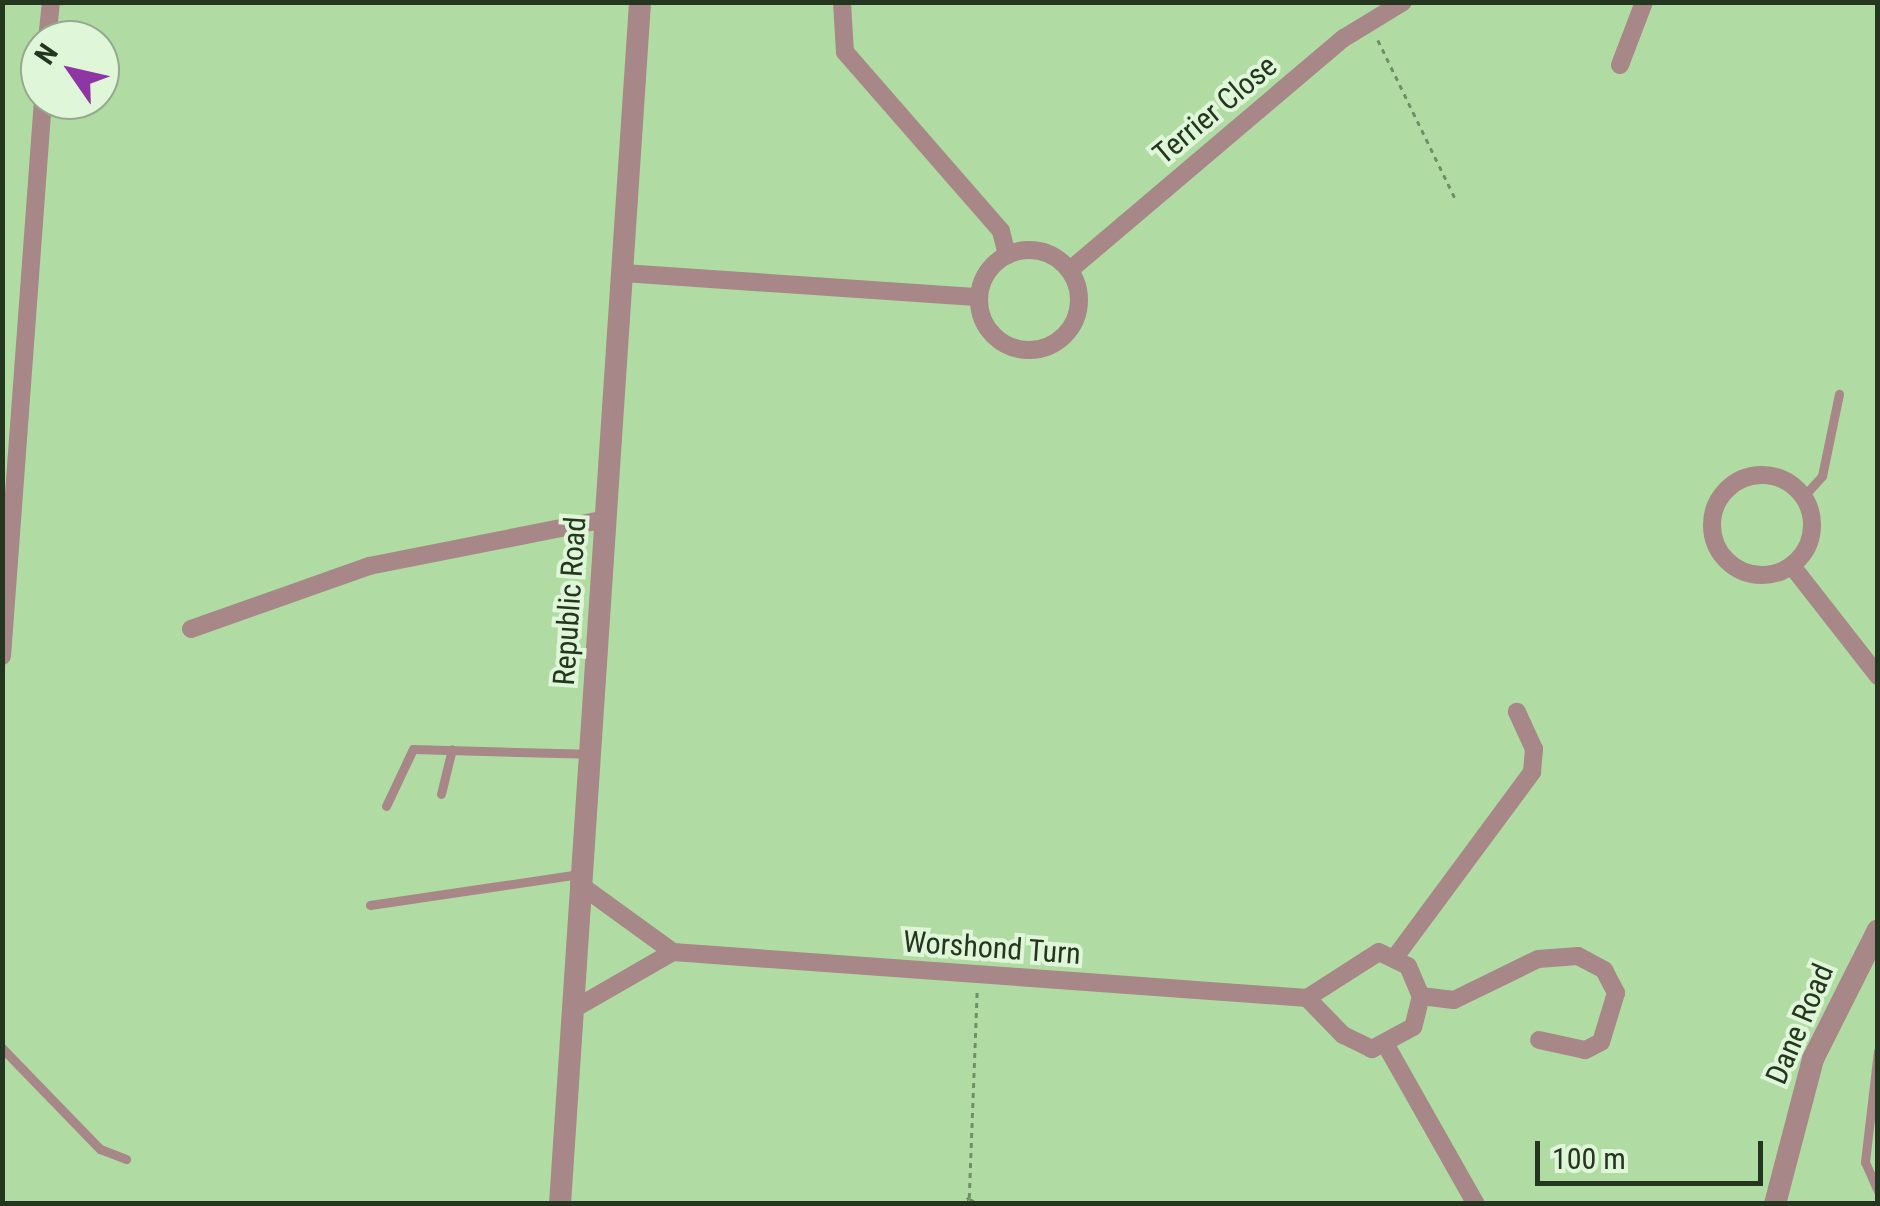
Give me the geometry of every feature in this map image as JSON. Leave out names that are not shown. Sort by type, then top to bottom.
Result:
[{"type":"street","name":"Republic Road","points":[[560,1204],[640,2]]},
{"type":"street","points":[[842,2],[845,52],[1001,231],[1007,255],[979,296]]},
{"type":"street","name":"Terrier Close","points":[[1070,270],[1368,21],[1403,2]]},
{"type":"street","points":[[1620,65],[1644,2]]},
{"type":"street","points":[[2,656],[42,120]]},
{"type":"street","points":[[979,296],[997,339],[1043,348],[1076,316],[1070,270],[1041,252],[1007,255]]},
{"type":"street","points":[[623,273],[979,296]]},
{"type":"street","points":[[1773,476],[1803,497],[1812,529],[1792,566],[1765,575],[1738,570],[1718,549],[1712,522],[1722,496],[1745,478],[1773,476]]},
{"type":"street","points":[[191,629],[369,566],[606,519]]},
{"type":"street","points":[[1792,566],[1878,676]]},
{"type":"street","points":[[1396,956],[1532,772],[1534,749],[1517,712]]},
{"type":"street","points":[[572,1010],[673,952],[580,879]]},
{"type":"street","name":"Dane Road","points":[[1776,1204],[1813,1059],[1878,930]]},
{"type":"street","name":"Worshond Turn","points":[[673,952],[1307,998]]},
{"type":"street","points":[[1364,956],[1396,956],[1420,996],[1412,1027],[1386,1047],[1356,1044],[1307,998],[1364,956]]},
{"type":"street","points":[[1420,996],[1454,1000],[1538,959],[1578,956],[1604,970],[1616,994],[1601,1042],[1584,1050],[1539,1040]]},
{"type":"street","points":[[1386,1047],[1476,1204]]},
{"type":"lane","points":[[1803,497],[1822,476],[1839,394]]},
{"type":"lane","points":[[386,806],[413,748],[589,754]]},
{"type":"lane","points":[[441,794],[452,749]]},
{"type":"lane","points":[[370,904],[580,879]]},
{"type":"lane","points":[[2,1048],[100,1149],[126,1158]]},
{"type":"lane","points":[[1878,1051],[1865,1162],[1878,1191]]},
{"type":"path","points":[[1368,21],[1456,200]]},
{"type":"path","points":[[969,1198],[978,976]]},
{"type":"path","points":[[958,1204],[969,1198]]},
{"type":"path","points":[[969,1198],[978,1204]]}]
